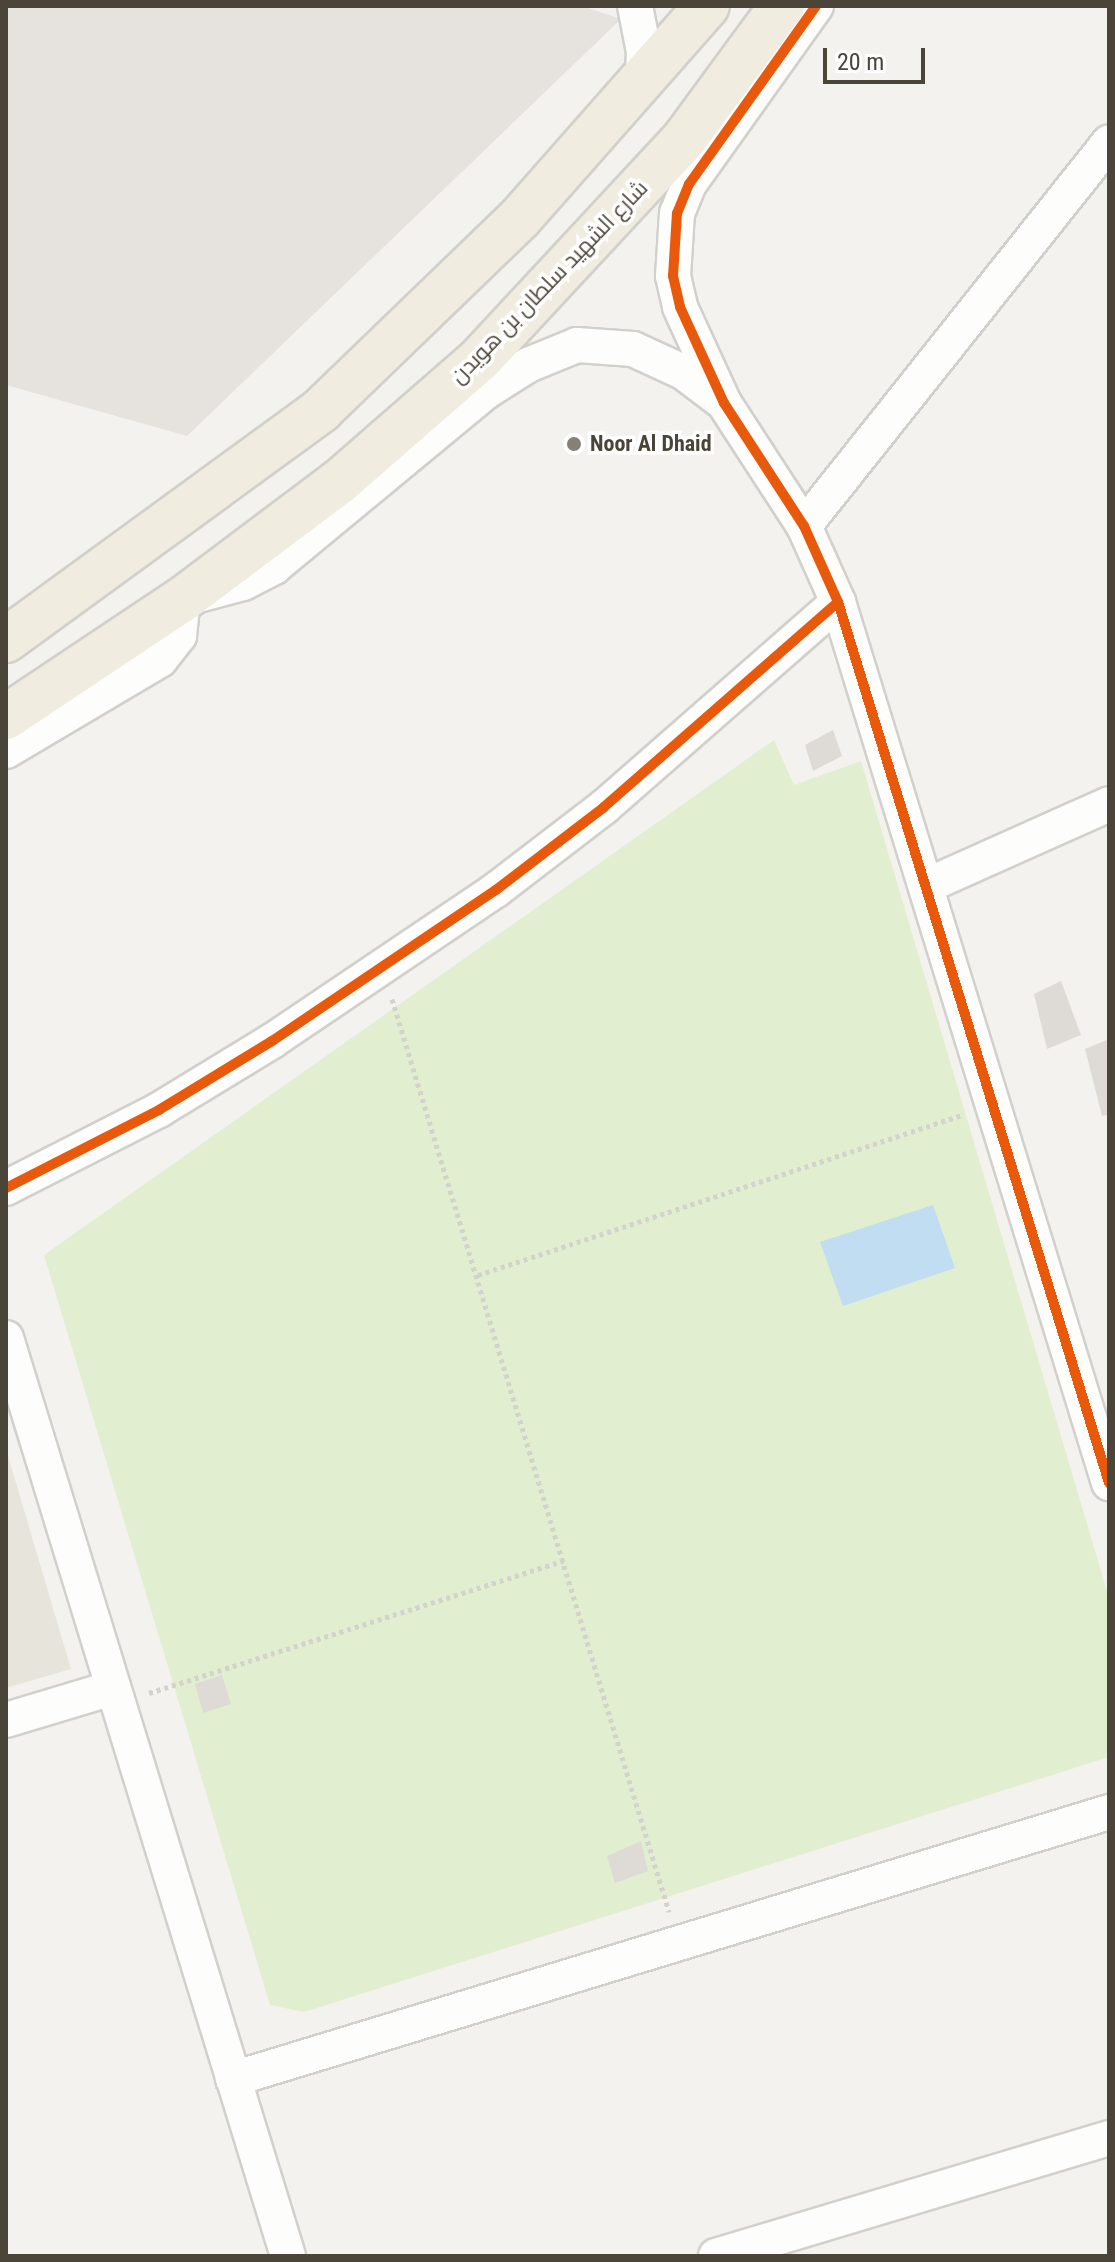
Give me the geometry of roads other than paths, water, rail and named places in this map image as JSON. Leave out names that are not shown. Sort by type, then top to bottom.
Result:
[{"type":"highway","points":[[6,640],[321,410],[519,219],[642,85],[707,6]]},
{"type":"highway","name":"شارع الشهيد سلطان بن هويدن","points":[[6,717],[183,599],[339,482],[479,360],[685,138],[782,6]]},
{"type":"street","points":[[635,6],[644,52],[642,85]]},
{"type":"street","points":[[816,6],[689,184],[677,213],[673,276],[680,307],[724,403],[804,526],[838,602],[1109,1483]]},
{"type":"street","points":[[804,526],[1109,142]]},
{"type":"street","points":[[6,751],[160,660],[179,636],[183,599],[243,583],[274,567],[484,393],[528,365],[577,345],[633,349],[683,372],[724,403]]},
{"type":"street","points":[[6,1188],[159,1110],[383,969],[604,807],[838,602]]},
{"type":"street","points":[[926,886],[1109,804]]},
{"type":"street","points":[[6,1338],[288,2256]]},
{"type":"street","points":[[6,1720],[116,1695]]},
{"type":"street","points":[[233,2079],[1109,1812]]},
{"type":"street","points":[[716,2256],[1109,2138]]},
{"type":"water","points":[[933,1205],[955,1268],[843,1306],[820,1242]]},
{"type":"place","name":"Noor Al Dhaid","points":[[574,444]]}]
